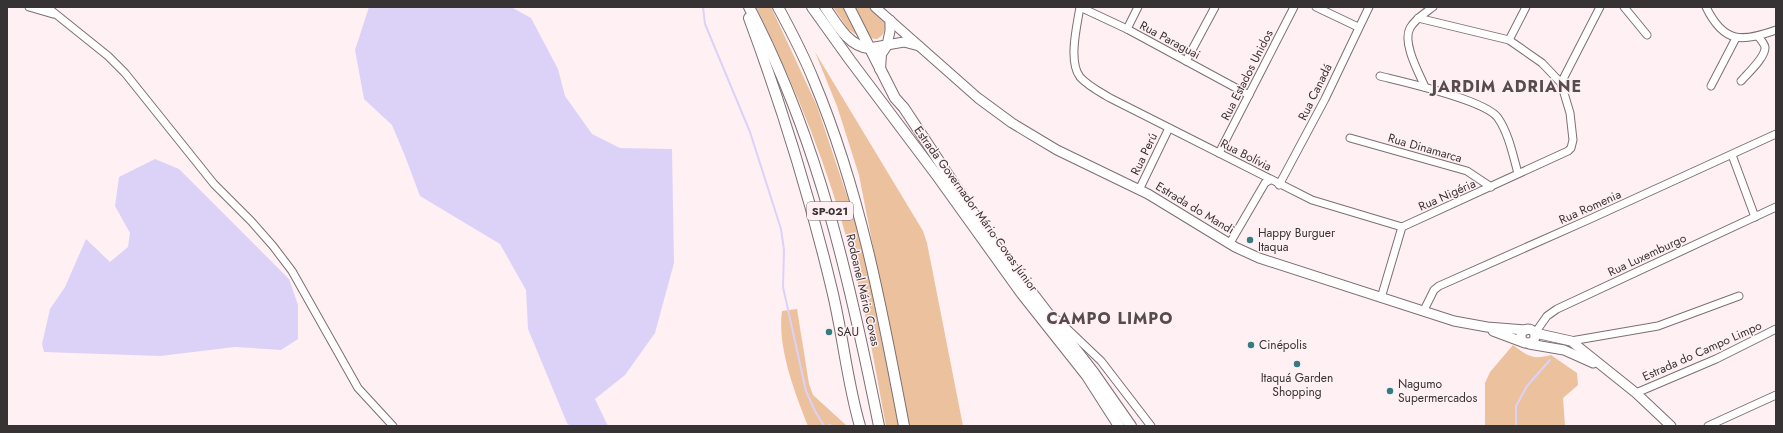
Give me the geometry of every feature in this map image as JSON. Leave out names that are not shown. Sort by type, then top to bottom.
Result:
[{"type":"highway","points":[[745,7],[770,74],[804,184],[832,289],[860,426]]},
{"type":"highway","name":"Rodoanel Mário Covas","points":[[749,7],[779,68],[826,196],[853,300],[879,426]]},
{"type":"highway","name":"Rodoanel Mário Covas","points":[[778,7],[814,79],[845,169],[874,272],[904,426]]},
{"type":"highway","name":"Estrada Governador Mário Covas Júnior","points":[[812,7],[938,177],[1022,294],[1088,376],[1119,426]]},
{"type":"highway","points":[[825,7],[850,40],[859,46],[869,48]]},
{"type":"highway","name":"Estrada Governador Mário Covas Júnior","points":[[849,7],[895,98],[904,108],[938,162],[989,237],[1027,288],[1094,372],[1131,426]]},
{"type":"highway","points":[[880,69],[881,54],[886,45]]},
{"type":"main road","name":"Estrada do Mandi","points":[[875,7],[978,98],[1012,123],[1057,150],[1139,190],[1230,243],[1259,258],[1381,298],[1424,310],[1454,321],[1487,327],[1530,331],[1572,341],[1636,393],[1671,426]]},
{"type":"main road","points":[[886,45],[890,31],[890,20]]},
{"type":"main road","name":"Estrada do Mandi","points":[[869,48],[904,42],[921,47]]},
{"type":"main road","name":"Estrada do Mandi","points":[[1487,327],[1527,343],[1572,353],[1612,373]]},
{"type":"main road","points":[[1527,343],[1521,337],[1522,333],[1530,331]]},
{"type":"street","points":[[29,7],[56,16]]},
{"type":"street","points":[[47,7],[56,16],[108,56],[125,73],[214,184],[251,221],[272,246],[292,271],[358,388],[393,426]]},
{"type":"street","name":"Rua Paraguai","points":[[1080,7],[1127,29],[1249,95]]},
{"type":"street","name":"Rua Bolívia","points":[[1080,7],[1074,64],[1080,76],[1088,85],[1110,98],[1280,185],[1337,208],[1402,227]]},
{"type":"street","points":[[1127,29],[1138,7]]},
{"type":"street","points":[[1186,61],[1215,7]]},
{"type":"street","name":"Rua Estados Unidos","points":[[1219,153],[1294,7]]},
{"type":"street","points":[[1316,7],[1358,27]]},
{"type":"street","name":"Rua Canadá","points":[[1280,185],[1325,99],[1358,27],[1369,7]]},
{"type":"street","points":[[1425,87],[1407,40],[1409,29],[1418,18],[1433,7]]},
{"type":"street","points":[[1509,40],[1526,7]]},
{"type":"street","points":[[1418,18],[1509,40],[1542,64],[1561,83],[1600,7]]},
{"type":"street","points":[[1624,7],[1647,35]]},
{"type":"street","points":[[1706,7],[1714,21],[1736,38],[1748,39],[1776,30]]},
{"type":"street","points":[[1741,81],[1764,52],[1764,45],[1758,36]]},
{"type":"street","points":[[1711,86],[1736,38]]},
{"type":"street","points":[[1380,76],[1425,87],[1493,112],[1502,126],[1518,174]]},
{"type":"street","name":"Rua Nigéria","points":[[1402,227],[1568,151],[1573,145],[1573,128],[1561,83]]},
{"type":"street","name":"Rua Perú","points":[[1139,190],[1170,128]]},
{"type":"street","name":"Rua Romenia","points":[[1424,310],[1434,290],[1439,286],[1776,134]]},
{"type":"street","name":"Rua Dinamarca","points":[[1350,138],[1462,169],[1479,178],[1491,187]]},
{"type":"street","points":[[1732,155],[1755,217]]},
{"type":"street","points":[[1230,243],[1265,183],[1270,180]]},
{"type":"street","name":"Rua Luxemburgo","points":[[1530,331],[1557,309],[1776,207]]},
{"type":"street","points":[[1381,298],[1402,227]]},
{"type":"street","points":[[1027,288],[1101,361],[1151,426]]},
{"type":"street","points":[[1572,341],[1658,326],[1739,296]]},
{"type":"street","name":"Estrada do Campo Limpo","points":[[1636,393],[1729,353],[1776,329]]},
{"type":"street","points":[[1708,426],[1776,395]]},
{"type":"shaded area","points":[[369,7],[511,7],[531,18],[558,69],[565,96],[592,134],[620,148],[672,149],[674,263],[655,333],[625,375],[595,399],[608,426],[570,426],[567,423],[528,329],[526,290],[500,244],[420,196],[392,125],[364,99],[355,50]]},
{"type":"shaded area","points":[[756,7],[771,7],[817,106],[856,223],[881,325],[901,426],[886,426],[860,292],[831,185],[796,95]]},
{"type":"shaded area","points":[[833,7],[844,7],[858,36],[848,29]]},
{"type":"shaded area","points":[[853,7],[870,7],[879,13],[885,27],[882,36],[877,39],[868,38]]},
{"type":"shaded area","points":[[815,52],[923,231],[927,243],[963,426],[908,426],[859,175],[837,106]]},
{"type":"shaded area","points":[[155,159],[179,169],[289,279],[298,305],[298,339],[281,350],[235,347],[160,356],[44,352],[42,344],[50,309],[65,287],[86,239],[110,262],[128,247],[130,233],[115,206],[119,177]]},
{"type":"shaded area","points":[[797,309],[809,384],[813,395],[847,426],[808,426],[788,370],[782,340],[782,311]]},
{"type":"shaded area","points":[[1513,345],[1530,356],[1539,357],[1551,355],[1577,373],[1578,385],[1563,398],[1565,426],[1485,426],[1485,383],[1490,372]]},
{"type":"waterway","points":[[703,7],[705,24],[750,132],[781,229],[784,250],[783,287],[806,391],[824,426]]},
{"type":"waterway","points":[[1516,426],[1516,406],[1527,386],[1550,360]]},
{"type":"waterway","points":[[828,426],[834,426]]},
{"type":"place","name":"Happy Burguer Itaqua","points":[[1250,240]]},
{"type":"place","name":"SAU","points":[[829,332]]},
{"type":"place","name":"Cinépolis","points":[[1251,345]]},
{"type":"place","name":"Itaquá Garden Shopping","points":[[1297,364]]},
{"type":"place","name":"Nagumo Supermercados","points":[[1390,391]]},
{"type":"district","name":"JARDIM ADRIANE","points":[[1507,86]]},
{"type":"district","name":"CAMPO LIMPO","points":[[1110,318]]}]
